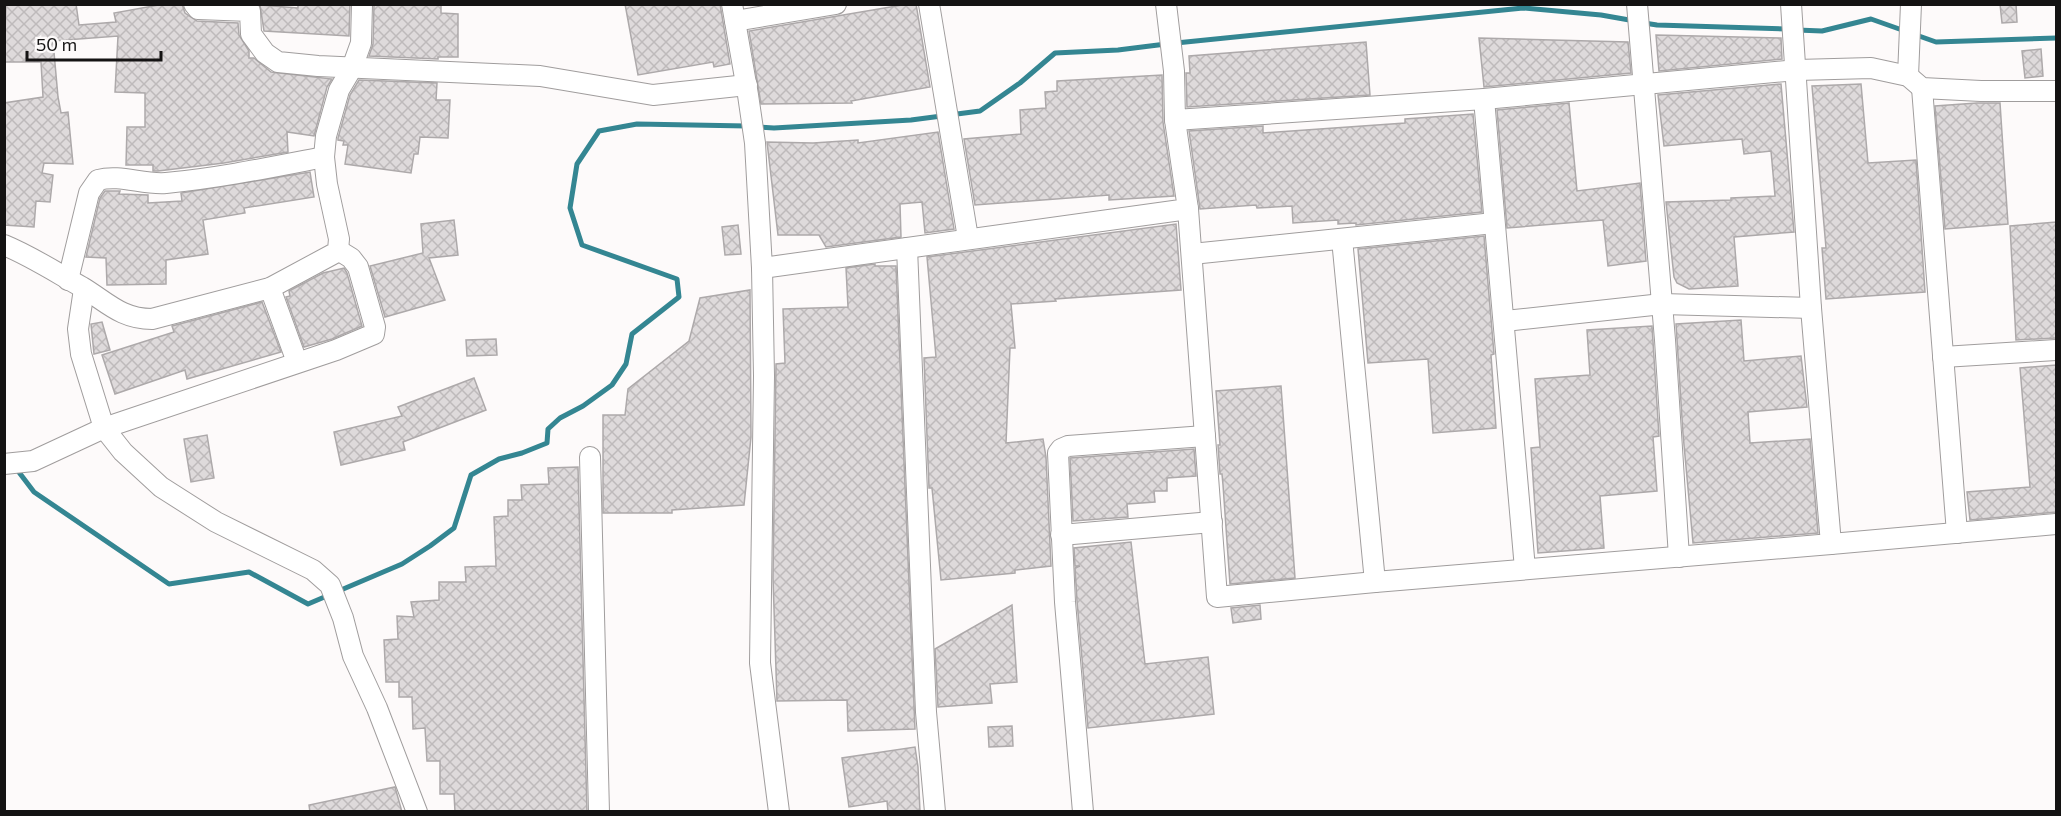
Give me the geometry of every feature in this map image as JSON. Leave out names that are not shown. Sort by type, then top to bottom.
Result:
[{"type":"street","points":[[194,4],[198,9],[250,11],[251,34],[266,53],[278,62],[352,68],[540,76],[654,95],[747,90]]},
{"type":"street","points":[[4,245],[76,284],[114,310],[137,319],[152,319],[270,288],[335,253],[338,250],[339,239],[327,184],[324,157],[326,136],[339,90],[352,68],[362,43],[362,4]]},
{"type":"street","points":[[779,812],[760,663],[764,376],[762,268],[754,143],[733,13],[836,4]]},
{"type":"street","points":[[929,4],[968,238]]},
{"type":"street","points":[[1911,4],[1909,35],[1943,357],[1957,533]]},
{"type":"street","points":[[1637,5],[1662,304],[1678,557]]},
{"type":"street","points":[[1792,7],[1811,308],[1832,544]]},
{"type":"street","points":[[1167,11],[1174,72],[1175,120],[1192,254],[1217,597],[2056,524]]},
{"type":"street","points":[[1175,120],[1484,99],[1797,70],[1871,68],[1915,82],[1981,92],[2056,91]]},
{"type":"street","points":[[1484,99],[1525,570]]},
{"type":"street","points":[[324,157],[205,179],[162,184],[109,177],[98,180],[89,193],[76,284],[81,354],[104,428],[123,452],[161,487],[216,522],[313,570],[330,585],[343,618],[353,656],[377,708],[417,812]]},
{"type":"street","points":[[762,268],[1188,209]]},
{"type":"street","points":[[1192,254],[1494,223]]},
{"type":"street","points":[[1342,239],[1375,582]]},
{"type":"street","points":[[906,248],[926,712],[936,812]]},
{"type":"street","points":[[4,464],[33,461],[104,428],[345,346],[376,333],[358,267],[351,258],[338,250]]},
{"type":"street","points":[[270,288],[297,362]]},
{"type":"street","points":[[1504,321],[1662,304],[1811,308]]},
{"type":"street","points":[[1943,357],[2056,350]]},
{"type":"street","points":[[1083,812],[1066,614],[1057,460],[1061,449],[1068,446],[1205,436]]},
{"type":"street","points":[[590,457],[599,812]]},
{"type":"street","points":[[1061,535],[1212,522]]},
{"type":"building","points":[[6,4],[76,4],[79,25],[116,22],[114,13],[164,4],[182,4],[185,13],[197,21],[238,23],[239,35],[249,51],[249,58],[254,58],[271,72],[332,79],[327,87],[314,136],[287,132],[288,152],[224,163],[158,171],[153,171],[153,165],[126,165],[127,127],[145,127],[145,93],[115,92],[118,36],[53,41],[58,97],[61,113],[68,112],[73,164],[44,163],[42,173],[53,175],[50,202],[36,201],[34,227],[4,225],[4,103],[43,97],[41,62],[4,62]]},
{"type":"building","points":[[298,4],[350,4],[349,36],[264,31],[260,5],[298,8]]},
{"type":"building","points":[[374,4],[441,4],[441,13],[458,14],[458,57],[438,57],[438,59],[369,56],[373,44]]},
{"type":"building","points":[[625,4],[720,4],[730,64],[714,67],[713,62],[638,75]]},
{"type":"building","points":[[916,4],[930,87],[851,101],[852,103],[761,104],[749,31]]},
{"type":"building","points":[[2000,4],[2016,4],[2017,22],[2002,23]]},
{"type":"building","points":[[1656,35],[1781,38],[1782,59],[1659,71]]},
{"type":"building","points":[[1479,38],[1628,42],[1631,73],[1484,87]]},
{"type":"building","points":[[1366,42],[1370,95],[1187,107],[1186,73],[1190,73],[1189,56]]},
{"type":"building","points":[[2041,49],[2043,76],[2025,78],[2022,51]]},
{"type":"building","points":[[1162,75],[1163,122],[1174,196],[1109,200],[1109,195],[975,205],[964,139],[1021,134],[1020,110],[1046,108],[1045,92],[1057,91],[1057,81]]},
{"type":"building","points":[[359,80],[437,83],[436,100],[450,100],[448,138],[420,137],[418,154],[414,154],[411,173],[345,164],[348,145],[343,145],[344,141],[338,138],[350,95]]},
{"type":"building","points":[[1781,84],[1794,232],[1734,237],[1738,286],[1689,289],[1677,283],[1674,277],[1666,202],[1775,196],[1771,151],[1744,154],[1742,139],[1664,146],[1658,95]]},
{"type":"building","points":[[1861,84],[1868,163],[1916,160],[1925,292],[1826,299],[1822,248],[1826,248],[1812,86]]},
{"type":"building","points":[[1569,103],[1577,191],[1640,183],[1646,261],[1608,266],[1603,220],[1507,228],[1497,110]]},
{"type":"building","points":[[2000,103],[2008,224],[1945,229],[1935,106]]},
{"type":"building","points":[[1473,114],[1482,212],[1356,225],[1356,223],[1338,224],[1338,220],[1293,223],[1292,206],[1257,208],[1256,205],[1200,209],[1189,131],[1263,126],[1263,133],[1405,123],[1405,119]]},
{"type":"building","points":[[938,132],[954,229],[925,233],[922,202],[900,204],[901,237],[826,247],[819,235],[778,235],[767,142],[813,143],[858,140],[858,143]]},
{"type":"building","points":[[310,172],[314,197],[244,208],[245,213],[203,220],[208,254],[166,260],[166,284],[107,285],[106,258],[86,257],[100,198],[105,191],[148,195],[148,203],[182,201],[181,193]]},
{"type":"building","points":[[454,220],[458,255],[429,258],[445,300],[385,317],[370,266],[423,253],[421,224]]},
{"type":"building","points":[[2056,222],[2056,338],[2016,340],[2010,226]]},
{"type":"building","points":[[1176,224],[1181,290],[1011,304],[1015,348],[1010,348],[1006,443],[1043,439],[1046,457],[1051,566],[1015,570],[1015,573],[941,580],[932,488],[929,488],[924,358],[936,357],[927,257]]},
{"type":"building","points":[[738,225],[741,254],[725,255],[722,227]]},
{"type":"building","points":[[1484,236],[1494,354],[1491,355],[1496,428],[1433,433],[1428,359],[1368,363],[1358,249]]},
{"type":"building","points":[[875,264],[875,266],[896,266],[915,729],[848,731],[847,700],[777,701],[773,578],[776,364],[785,363],[783,309],[848,307],[846,268]]},
{"type":"building","points":[[344,268],[362,326],[332,339],[304,347],[286,297],[290,296],[289,291],[323,273]]},
{"type":"building","points":[[750,290],[751,437],[744,505],[672,510],[672,513],[603,513],[603,415],[625,415],[628,389],[689,341],[700,298]]},
{"type":"building","points":[[262,302],[281,352],[187,379],[185,370],[115,394],[102,355],[174,332],[172,326]]},
{"type":"building","points":[[1741,320],[1744,361],[1801,356],[1807,407],[1748,412],[1750,443],[1810,439],[1818,533],[1693,543],[1676,324]]},
{"type":"building","points":[[102,322],[110,350],[94,354],[91,324]]},
{"type":"building","points":[[1652,326],[1659,436],[1653,437],[1657,491],[1600,496],[1604,548],[1538,553],[1531,448],[1540,447],[1535,379],[1590,375],[1587,330]]},
{"type":"building","points":[[496,339],[497,355],[467,356],[466,340]]},
{"type":"building","points":[[2056,365],[2056,512],[1970,520],[1967,492],[2030,487],[2020,368]]},
{"type":"building","points":[[474,378],[486,410],[403,442],[405,450],[341,465],[334,432],[402,416],[398,407]]},
{"type":"building","points":[[1281,386],[1295,578],[1230,584],[1222,474],[1220,474],[1216,391]]},
{"type":"building","points":[[207,435],[214,478],[191,482],[184,439]]},
{"type":"building","points":[[1194,449],[1196,476],[1167,478],[1167,491],[1154,491],[1155,502],[1127,504],[1128,517],[1073,521],[1070,458]]},
{"type":"building","points":[[578,467],[587,812],[455,812],[454,794],[440,794],[440,761],[427,761],[425,728],[413,729],[412,697],[399,697],[399,682],[386,682],[384,640],[398,639],[397,616],[414,617],[411,602],[439,600],[439,582],[466,582],[465,567],[496,566],[494,517],[508,516],[508,500],[522,500],[521,485],[549,484],[548,468]]},
{"type":"building","points":[[1131,542],[1145,664],[1208,657],[1214,714],[1088,728],[1075,568],[1080,566],[1075,566],[1074,548]]},
{"type":"building","points":[[1012,605],[1017,682],[990,684],[992,703],[938,707],[935,649]]},
{"type":"building","points":[[1260,605],[1261,619],[1233,623],[1231,608]]},
{"type":"building","points":[[1012,726],[1013,746],[989,747],[988,727]]},
{"type":"building","points":[[915,747],[920,812],[888,812],[887,801],[849,807],[842,758]]},
{"type":"building","points":[[395,787],[402,812],[310,812],[309,805]]},
{"type":"waterway","points":[[1176,43],[1523,8],[1601,15],[1635,21]]},
{"type":"waterway","points":[[1797,30],[1822,31],[1871,19],[1936,42],[2056,38]]},
{"type":"waterway","points":[[1644,23],[1787,29]]},
{"type":"waterway","points":[[756,127],[774,128],[911,120],[980,111],[1020,83],[1055,53],[1118,50],[1166,44]]},
{"type":"waterway","points":[[15,467],[34,492],[169,584],[249,572],[308,604],[402,564],[454,528],[471,475],[499,459],[547,443],[548,429],[560,418],[583,406],[612,385],[626,364],[632,334],[679,297],[677,279],[582,245],[570,208],[577,164],[599,131],[637,124],[747,126]]}]
